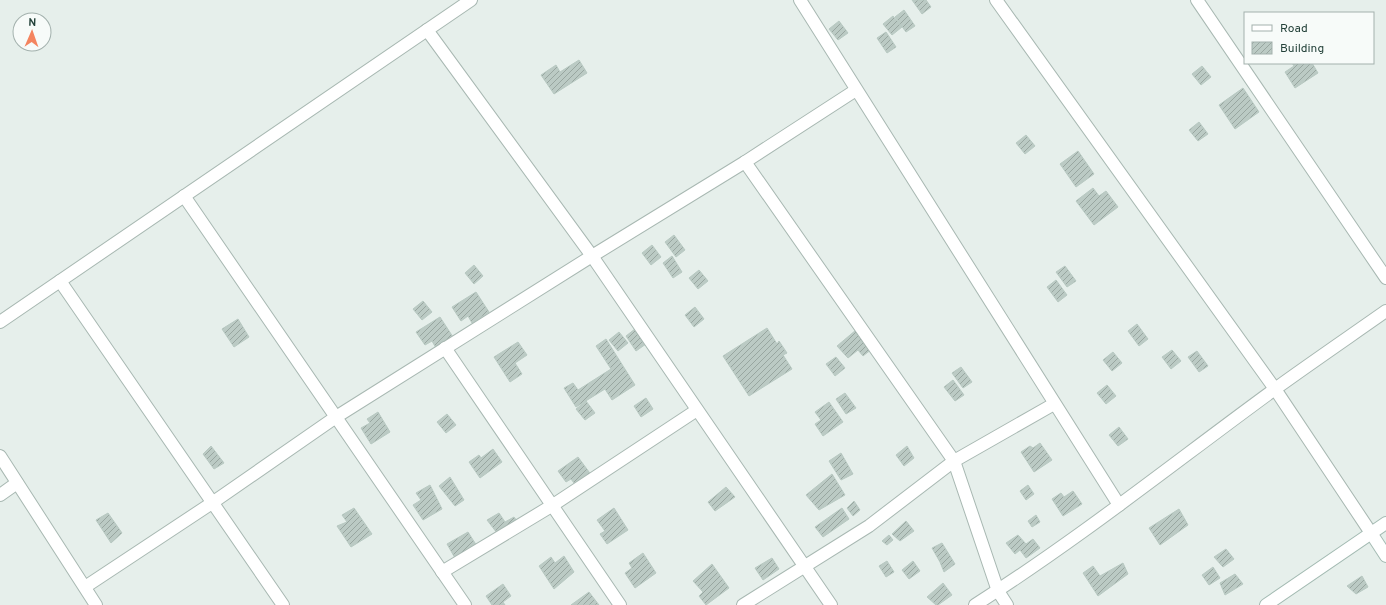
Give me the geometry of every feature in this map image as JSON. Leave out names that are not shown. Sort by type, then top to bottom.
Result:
[{"type":"street","points":[[0,322],[471,0]]},
{"type":"street","points":[[800,0],[1119,505]]},
{"type":"street","points":[[996,0],[1275,389],[1386,556]]},
{"type":"street","points":[[1197,0],[1386,278]]},
{"type":"street","points":[[427,30],[592,256],[831,605]]},
{"type":"street","points":[[85,587],[212,503],[336,417],[745,162],[856,90]]},
{"type":"street","points":[[745,162],[954,461],[998,591],[1007,605]]},
{"type":"street","points":[[184,196],[465,605]]},
{"type":"street","points":[[60,281],[283,605]]},
{"type":"street","points":[[975,605],[998,591],[1119,505],[1275,389],[1386,311]]},
{"type":"street","points":[[445,348],[620,605]]},
{"type":"street","points":[[743,605],[869,526],[954,461],[1054,404]]},
{"type":"street","points":[[442,572],[552,505],[697,410]]},
{"type":"street","points":[[0,456],[96,605]]},
{"type":"street","points":[[0,495],[17,483]]},
{"type":"street","points":[[1266,605],[1386,523]]},
{"type":"building","points":[[912,0],[926,0],[931,7],[922,14]]},
{"type":"building","points":[[904,10],[915,26],[906,32],[895,17]]},
{"type":"building","points":[[893,16],[902,27],[892,35],[883,24]]},
{"type":"building","points":[[839,21],[848,33],[838,40],[829,29]]},
{"type":"building","points":[[886,32],[896,47],[887,53],[877,38]]},
{"type":"building","points":[[579,60],[587,73],[554,94],[541,75],[556,65],[560,72]]},
{"type":"building","points":[[1293,64],[1313,64],[1318,73],[1295,88],[1285,72],[1294,66]]},
{"type":"building","points":[[1202,66],[1211,77],[1201,85],[1192,74]]},
{"type":"building","points":[[1243,88],[1259,112],[1235,129],[1219,105]]},
{"type":"building","points":[[1199,122],[1208,134],[1198,141],[1189,130]]},
{"type":"building","points":[[1026,135],[1035,146],[1025,154],[1016,143]]},
{"type":"building","points":[[1078,151],[1094,174],[1076,187],[1060,164]]},
{"type":"building","points":[[1093,188],[1099,196],[1106,191],[1118,207],[1094,225],[1076,201]]},
{"type":"building","points":[[674,235],[685,250],[676,257],[665,242]]},
{"type":"building","points":[[652,245],[661,257],[651,265],[642,253]]},
{"type":"building","points":[[672,256],[682,272],[673,278],[663,263]]},
{"type":"building","points":[[474,265],[483,276],[474,284],[465,273]]},
{"type":"building","points":[[1065,266],[1076,281],[1067,287],[1056,272]]},
{"type":"building","points":[[699,270],[708,281],[698,289],[689,278]]},
{"type":"building","points":[[1056,280],[1067,295],[1058,302],[1047,287]]},
{"type":"building","points":[[476,292],[489,312],[472,323],[468,316],[461,321],[452,307]]},
{"type":"building","points":[[423,301],[432,312],[422,320],[413,309]]},
{"type":"building","points":[[695,307],[704,319],[694,327],[685,315]]},
{"type":"building","points":[[440,317],[453,337],[436,348],[432,341],[425,345],[416,332]]},
{"type":"building","points":[[238,319],[249,337],[234,347],[222,329]]},
{"type":"building","points":[[1137,324],[1148,339],[1139,346],[1128,331]]},
{"type":"building","points":[[767,328],[777,344],[779,341],[787,353],[783,355],[792,369],[749,396],[723,356]]},
{"type":"building","points":[[635,329],[646,344],[636,351],[626,336]]},
{"type":"building","points":[[856,330],[872,349],[863,356],[858,350],[848,358],[837,346]]},
{"type":"building","points":[[619,332],[628,343],[618,351],[609,340]]},
{"type":"building","points":[[606,339],[635,385],[612,400],[605,389],[576,407],[564,388],[573,383],[578,390],[611,369],[596,346]]},
{"type":"building","points":[[518,342],[527,355],[515,363],[522,374],[510,382],[494,357]]},
{"type":"building","points":[[1172,350],[1181,361],[1171,369],[1162,357]]},
{"type":"building","points":[[1197,351],[1208,366],[1199,372],[1188,357]]},
{"type":"building","points":[[1113,352],[1122,363],[1112,371],[1103,360]]},
{"type":"building","points":[[836,357],[845,368],[835,376],[826,364]]},
{"type":"building","points":[[961,367],[972,382],[963,388],[952,373]]},
{"type":"building","points":[[953,380],[964,395],[955,401],[944,387]]},
{"type":"building","points":[[1107,385],[1116,396],[1106,404],[1097,393]]},
{"type":"building","points":[[845,393],[856,408],[846,414],[836,399]]},
{"type":"building","points":[[646,398],[653,409],[641,417],[634,406]]},
{"type":"building","points":[[586,401],[595,413],[585,420],[576,409]]},
{"type":"building","points":[[829,402],[843,422],[823,436],[815,424],[821,420],[815,412]]},
{"type":"building","points":[[378,412],[390,432],[371,444],[361,428],[370,423],[367,419]]},
{"type":"building","points":[[447,414],[456,425],[446,433],[437,422]]},
{"type":"building","points":[[1119,427],[1128,439],[1118,446],[1109,435]]},
{"type":"building","points":[[1040,443],[1052,460],[1034,472],[1021,452],[1030,446],[1033,448]]},
{"type":"building","points":[[211,446],[224,463],[214,469],[203,454]]},
{"type":"building","points":[[907,446],[914,458],[904,466],[896,455]]},
{"type":"building","points":[[493,449],[502,462],[480,478],[469,462],[479,455],[481,458]]},
{"type":"building","points":[[841,453],[853,474],[841,480],[829,461]]},
{"type":"building","points":[[578,457],[592,476],[577,487],[571,479],[566,482],[558,471]]},
{"type":"building","points":[[832,474],[845,495],[819,510],[806,495]]},
{"type":"building","points":[[450,477],[464,500],[455,506],[439,486]]},
{"type":"building","points":[[430,485],[442,509],[423,520],[413,505],[421,500],[416,493]]},
{"type":"building","points":[[1028,485],[1034,494],[1026,500],[1020,491]]},
{"type":"building","points":[[726,487],[735,497],[715,511],[708,502]]},
{"type":"building","points":[[1073,491],[1082,504],[1063,516],[1052,499],[1061,493],[1064,497]]},
{"type":"building","points":[[854,501],[860,510],[853,516],[847,508]]},
{"type":"building","points":[[354,508],[372,534],[351,547],[337,526],[347,522],[342,515]]},
{"type":"building","points":[[614,508],[628,530],[607,544],[600,534],[605,531],[597,520]]},
{"type":"building","points":[[842,508],[849,519],[823,537],[815,527]]},
{"type":"building","points":[[1179,509],[1188,525],[1160,545],[1149,528]]},
{"type":"building","points":[[108,513],[122,533],[111,543],[96,520]]},
{"type":"building","points":[[499,513],[505,522],[514,517],[523,529],[497,533],[487,520]]},
{"type":"building","points":[[1036,515],[1040,522],[1032,527],[1028,521]]},
{"type":"building","points":[[906,521],[914,531],[900,541],[892,534]]},
{"type":"building","points":[[468,532],[482,554],[455,558],[447,544]]},
{"type":"building","points":[[889,535],[893,540],[887,545],[882,541]]},
{"type":"building","points":[[1018,535],[1026,544],[1033,539],[1040,548],[1026,558],[1020,550],[1015,554],[1006,543]]},
{"type":"building","points":[[942,543],[955,564],[944,572],[932,548]]},
{"type":"building","points":[[1226,549],[1234,559],[1223,567],[1214,557]]},
{"type":"building","points":[[643,553],[656,573],[635,588],[625,573],[632,568],[629,563]]},
{"type":"building","points":[[564,556],[574,572],[554,589],[539,566],[551,557],[555,563]]},
{"type":"building","points":[[772,558],[779,569],[763,580],[755,568]]},
{"type":"building","points":[[887,561],[894,572],[886,577],[879,566]]},
{"type":"building","points":[[913,561],[920,571],[909,579],[902,570]]},
{"type":"building","points":[[1123,563],[1128,574],[1098,596],[1083,573],[1093,566],[1100,576]]},
{"type":"building","points":[[712,564],[729,588],[706,605],[699,596],[703,592],[693,581]]},
{"type":"building","points":[[1213,567],[1220,578],[1209,585],[1202,575]]},
{"type":"building","points":[[1235,574],[1243,584],[1225,595],[1220,583]]},
{"type":"building","points":[[1362,576],[1368,587],[1356,594],[1347,586]]},
{"type":"building","points":[[943,583],[952,595],[936,605],[927,597]]},
{"type":"building","points":[[503,584],[511,596],[503,602],[505,605],[492,605],[486,596]]},
{"type":"building","points":[[589,592],[599,605],[571,605]]}]
